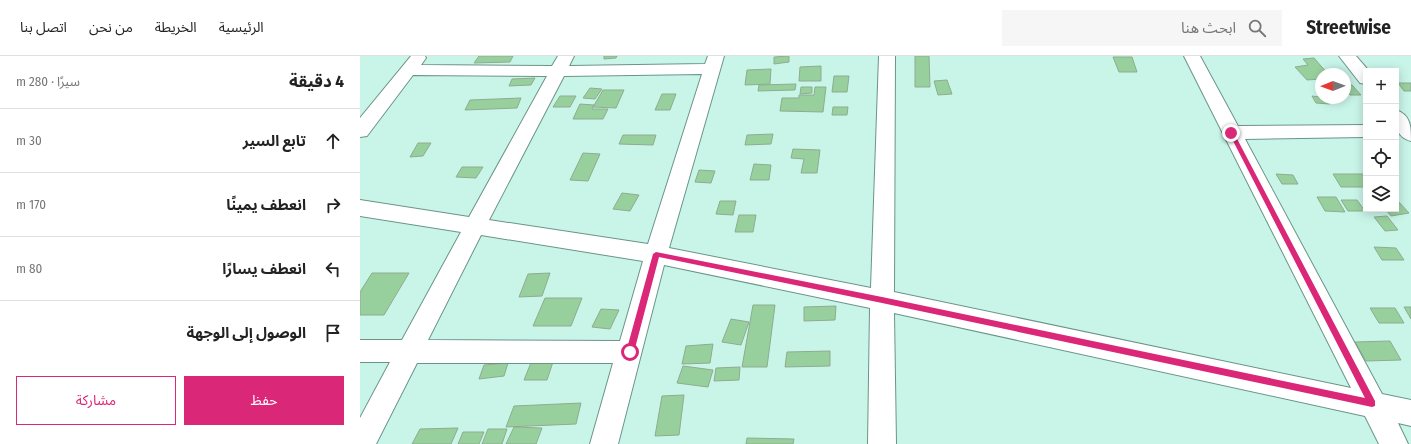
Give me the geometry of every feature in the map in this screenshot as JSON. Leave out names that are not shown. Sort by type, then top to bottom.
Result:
[{"type":"street","points":[[360,131],[419,56]]},
{"type":"street","points":[[882,444],[882,300],[887,56]]},
{"type":"street","points":[[1192,56],[1394,444]]},
{"type":"street","points":[[1347,56],[1363,75]]},
{"type":"street","points":[[408,70],[562,64],[714,63],[656,254],[604,444]]},
{"type":"street","points":[[361,444],[474,227],[562,64]]},
{"type":"street","points":[[1231,133],[1363,131]]},
{"type":"street","points":[[360,208],[474,227],[656,254],[882,300],[1411,412]]},
{"type":"street","points":[[360,350],[630,352]]},
{"type":"building","points":[[479,56],[513,56],[510,62],[474,63]]},
{"type":"building","points":[[604,56],[617,56],[616,58],[604,59]]},
{"type":"building","points":[[789,56],[789,62],[774,64],[774,57]]},
{"type":"building","points":[[915,56],[929,56],[930,87],[915,87]]},
{"type":"building","points":[[1113,57],[1132,57],[1137,72],[1119,72]]},
{"type":"building","points":[[1314,58],[1323,68],[1315,68],[1315,79],[1307,80],[1295,67],[1308,65],[1303,59]]},
{"type":"building","points":[[821,66],[821,81],[799,81],[800,67]]},
{"type":"building","points":[[771,69],[770,84],[745,85],[747,70]]},
{"type":"building","points":[[834,76],[849,76],[847,92],[832,92]]},
{"type":"building","points":[[535,78],[531,85],[509,86],[512,79]]},
{"type":"building","points":[[947,80],[952,94],[938,95],[934,81]]},
{"type":"building","points":[[1399,83],[1411,83],[1411,91],[1404,91]]},
{"type":"building","points":[[796,84],[795,90],[758,91],[759,85]]},
{"type":"building","points":[[1351,85],[1352,85],[1361,95],[1351,95]]},
{"type":"building","points":[[801,87],[812,87],[812,93],[800,94]]},
{"type":"building","points":[[815,87],[826,87],[823,112],[780,111],[782,98],[799,98],[799,95],[814,95]]},
{"type":"building","points":[[590,88],[602,89],[595,99],[583,98]]},
{"type":"building","points":[[603,90],[624,90],[616,108],[593,107]]},
{"type":"building","points":[[662,94],[676,94],[670,110],[655,110]]},
{"type":"building","points":[[560,96],[576,96],[570,107],[553,107]]},
{"type":"building","points":[[521,98],[517,108],[465,110],[470,100]]},
{"type":"building","points":[[580,104],[594,105],[592,109],[608,109],[603,119],[573,119]]},
{"type":"building","points":[[833,107],[848,107],[847,115],[832,115]]},
{"type":"building","points":[[773,134],[771,144],[745,145],[747,135]]},
{"type":"building","points":[[623,135],[656,135],[653,145],[619,144]]},
{"type":"building","points":[[418,143],[431,143],[423,156],[410,157]]},
{"type":"building","points":[[793,149],[820,150],[817,173],[801,173],[804,159],[791,158]]},
{"type":"building","points":[[583,153],[600,154],[588,181],[570,180]]},
{"type":"building","points":[[754,164],[771,165],[769,180],[750,180]]},
{"type":"building","points":[[462,167],[483,167],[476,178],[456,177]]},
{"type":"building","points":[[699,170],[715,171],[711,183],[695,182]]},
{"type":"building","points":[[1276,174],[1293,175],[1298,184],[1282,184]]},
{"type":"building","points":[[1333,174],[1363,174],[1363,187],[1341,187]]},
{"type":"building","points":[[622,193],[639,195],[630,211],[613,209]]},
{"type":"building","points":[[1317,197],[1336,197],[1345,212],[1325,211]]},
{"type":"building","points":[[1341,200],[1357,200],[1363,208],[1363,211],[1348,211]]},
{"type":"building","points":[[720,201],[736,201],[733,215],[716,214]]},
{"type":"building","points":[[1399,202],[1409,213],[1391,216],[1388,212],[1399,212]]},
{"type":"building","points":[[739,215],[756,215],[753,232],[735,232]]},
{"type":"building","points":[[1387,216],[1398,230],[1385,231],[1374,217]]},
{"type":"building","points":[[1374,247],[1396,248],[1404,260],[1382,260]]},
{"type":"building","points":[[372,273],[409,273],[384,315],[360,315],[360,292]]},
{"type":"building","points":[[550,273],[542,296],[519,297],[528,274]]},
{"type":"building","points":[[545,298],[582,298],[571,326],[533,326]]},
{"type":"building","points":[[753,305],[775,305],[767,367],[742,367]]},
{"type":"building","points":[[836,306],[835,320],[804,321],[804,307]]},
{"type":"building","points":[[1404,307],[1411,307],[1411,319]]},
{"type":"building","points":[[1370,308],[1395,308],[1404,323],[1379,323]]},
{"type":"building","points":[[601,309],[619,310],[610,329],[592,327]]},
{"type":"building","points":[[731,319],[749,322],[741,345],[722,342]]},
{"type":"building","points":[[1390,341],[1401,360],[1366,361],[1355,342]]},
{"type":"building","points":[[713,344],[710,363],[682,364],[686,346]]},
{"type":"building","points":[[830,351],[830,366],[785,367],[787,352]]},
{"type":"building","points":[[554,359],[547,380],[524,380],[532,360]]},
{"type":"building","points":[[508,363],[504,376],[479,379],[484,365]]},
{"type":"building","points":[[683,366],[713,370],[708,387],[677,383]]},
{"type":"building","points":[[740,367],[739,380],[714,381],[716,368]]},
{"type":"building","points":[[684,395],[679,435],[655,436],[662,396]]},
{"type":"building","points":[[581,403],[576,424],[506,427],[514,406]]},
{"type":"building","points":[[514,427],[542,428],[536,444],[506,444]]},
{"type":"building","points":[[458,428],[451,444],[412,444],[420,429]]},
{"type":"building","points":[[488,429],[507,429],[502,444],[482,444]]},
{"type":"building","points":[[463,432],[484,432],[479,444],[458,444]]},
{"type":"building","points":[[747,438],[794,439],[793,444],[746,444]]},
{"type":"route","points":[[630,352],[656,254],[1372,403],[1231,133]]}]
